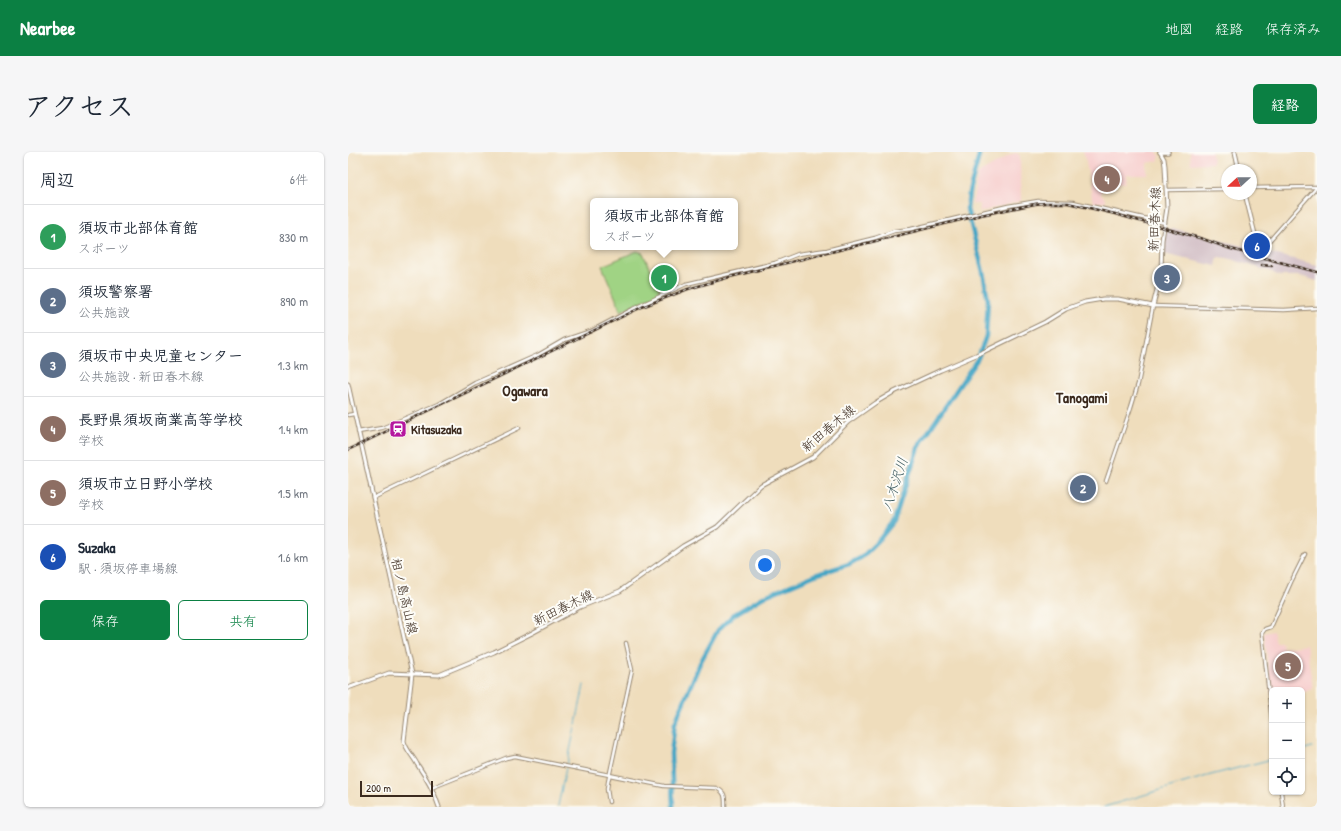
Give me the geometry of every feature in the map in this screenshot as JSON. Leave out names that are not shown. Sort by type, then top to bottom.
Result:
[{"type":"highway","points":[[1160,152],[1168,152]]},
{"type":"main road","name":"新田春木線","points":[[348,688],[389,673],[439,676],[494,652],[580,607],[620,591],[683,546],[716,526],[761,486],[812,457],[848,422],[875,403],[920,380],[977,355],[1045,322],[1066,309],[1085,302],[1103,299],[1118,299],[1153,306],[1161,273],[1162,240],[1167,208],[1165,166],[1164,159],[1160,152]]},
{"type":"main road","points":[[1235,152],[1238,164]]},
{"type":"main road","points":[[1246,200],[1253,229],[1257,238]]},
{"type":"main road","name":"相ノ島高山線","points":[[348,384],[412,674],[404,742],[431,788],[439,807]]},
{"type":"street","points":[[1257,188],[1317,187]]},
{"type":"street","points":[[1257,238],[1269,241],[1317,187]]},
{"type":"street","points":[[1166,190],[1221,189]]},
{"type":"street","points":[[358,432],[382,428],[439,404],[475,383],[538,355],[564,340],[591,330],[633,308],[686,284],[775,263],[800,254],[827,250],[875,238],[894,231],[911,229],[1024,203],[1055,201],[1073,202],[1165,223]]},
{"type":"street","points":[[1106,481],[1138,384],[1153,306],[1284,310],[1317,308]]},
{"type":"street","points":[[348,415],[354,414]]},
{"type":"street","points":[[373,498],[519,428]]},
{"type":"street","points":[[1269,695],[1262,633],[1265,629],[1271,627],[1305,554]]},
{"type":"street","points":[[610,802],[608,789],[610,774],[632,670],[626,644]]},
{"type":"street","points":[[431,788],[506,758],[515,756],[664,786],[716,788],[725,795],[725,807]]},
{"type":"street","points":[[1281,795],[1283,807]]},
{"type":"shaded area","points":[[1083,152],[1157,152],[1160,156],[1158,161],[1147,163],[1147,174],[1127,174],[1126,183],[1101,187],[1101,195],[1103,195],[1106,202],[1093,203]]},
{"type":"shaded area","points":[[1190,152],[1212,152],[1213,163],[1191,164]]},
{"type":"shaded area","points":[[1017,153],[1020,156],[1021,201],[980,212],[979,204],[972,204],[978,174],[1012,154]]},
{"type":"shaded area","points":[[1166,229],[1176,229],[1317,265],[1317,281],[1300,276],[1279,276],[1272,272],[1227,258],[1218,257],[1216,266],[1164,254],[1164,238]]},
{"type":"shaded area","points":[[1273,631],[1276,642],[1281,642],[1283,648],[1306,645],[1313,689],[1305,692],[1305,687],[1270,687],[1264,633]]},
{"type":"green space","points":[[637,251],[643,253],[660,293],[621,311],[602,266]]},
{"type":"green space","points":[[667,265],[676,285],[661,292],[652,271]]},
{"type":"waterway","name":"八木沢川","points":[[673,807],[671,753],[675,723],[700,663],[718,630],[733,615],[765,596],[815,575],[849,564],[862,557],[878,541],[894,521],[918,447],[978,358],[986,336],[988,300],[983,272],[967,209],[969,193],[979,152]]},
{"type":"waterway","points":[[576,724],[584,685]]},
{"type":"waterway","points":[[567,765],[575,727]]},
{"type":"waterway","points":[[1305,749],[1312,747]]},
{"type":"waterway","points":[[1104,807],[1207,776],[1269,760]]},
{"type":"waterway","points":[[558,806],[566,768]]},
{"type":"railway","points":[[348,450],[642,307],[688,289],[730,277],[981,215],[1035,204],[1068,203],[1115,214],[1203,239],[1231,249],[1317,272]]},
{"type":"railway","points":[[1262,265],[1272,266]]},
{"type":"place","name":"長野県須坂商業高等学校","points":[[1107,179]]},
{"type":"place","name":"Suzaka","points":[[1257,246]]},
{"type":"place","name":"須坂市北部体育館","points":[[664,278]]},
{"type":"place","name":"須坂市中央児童センター","points":[[1167,278]]},
{"type":"place","name":"Kitasuzaka","points":[[398,429]]},
{"type":"place","name":"須坂警察署","points":[[1083,488]]},
{"type":"place","name":"須坂市立日野小学校","points":[[1288,666]]},
{"type":"district","name":"Ogawara","points":[[525,390]]},
{"type":"district","name":"Tanogami","points":[[1082,397]]}]
